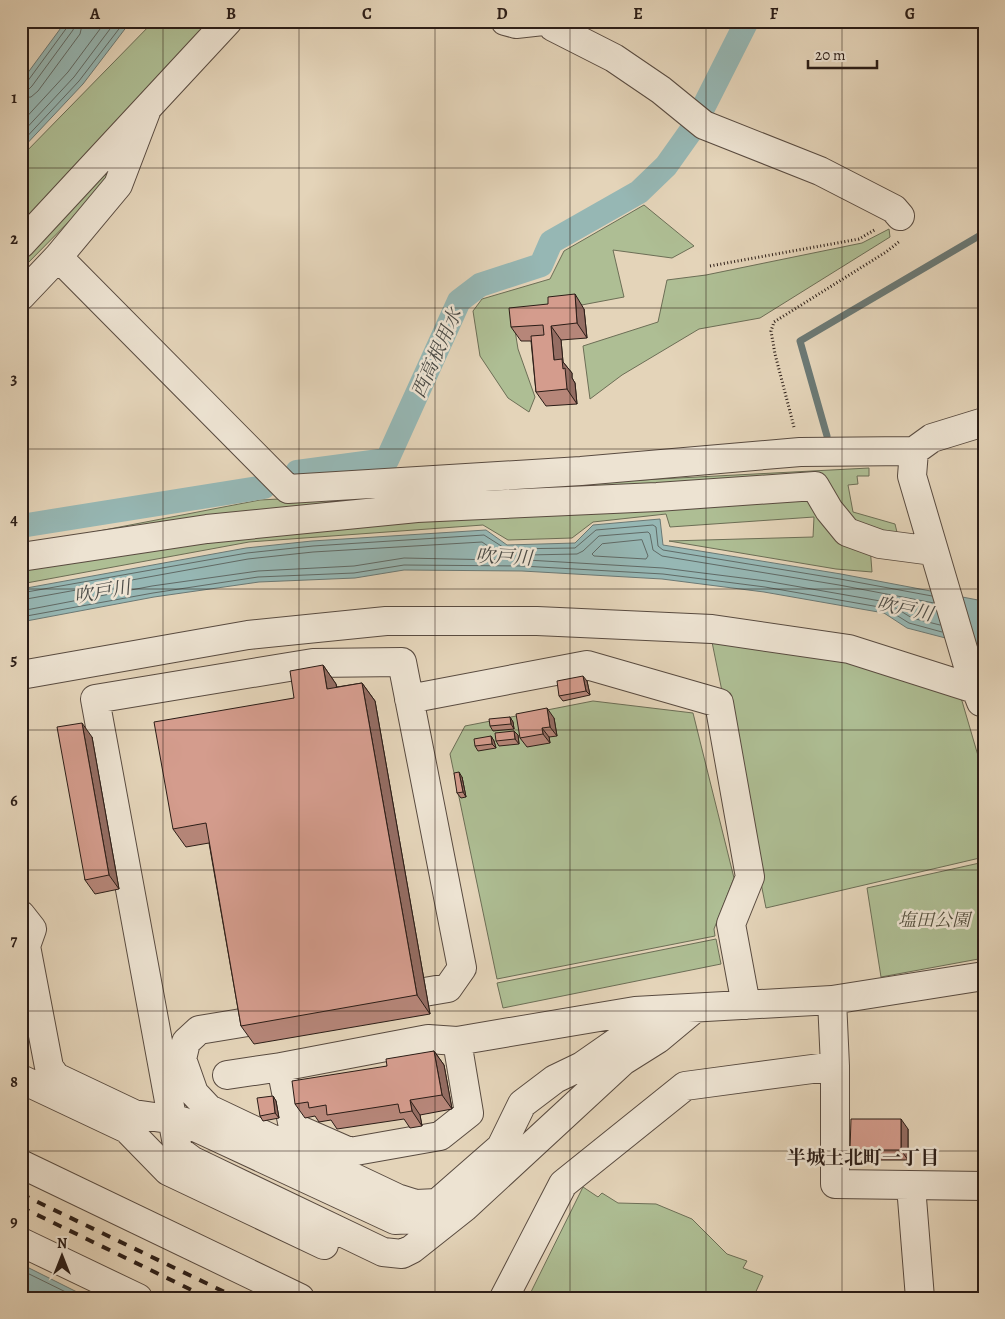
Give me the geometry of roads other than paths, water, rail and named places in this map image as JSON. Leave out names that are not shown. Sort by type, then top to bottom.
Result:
[{"type":"street","points":[[21,244],[228,21]]},
{"type":"street","points":[[505,21],[516,24],[543,21]]},
{"type":"street","points":[[550,21],[553,27],[614,58],[661,90],[704,125],[820,171],[894,209],[900,216]]},
{"type":"street","points":[[21,296],[58,257],[118,185],[147,109]]},
{"type":"street","points":[[58,257],[288,489],[581,471],[800,452],[914,451],[932,438],[984,422]]},
{"type":"street","points":[[914,451],[912,476],[935,558],[979,692]]},
{"type":"street","points":[[21,558],[208,529],[417,508],[815,486],[829,510],[847,532],[880,544],[935,558]]},
{"type":"street","points":[[21,675],[248,635],[386,622],[537,621],[712,629],[849,649],[979,692]]},
{"type":"street","points":[[363,1002],[448,988],[462,968],[402,662],[312,663],[95,699],[178,1150],[193,1161],[383,1252],[402,1254],[412,1249],[465,1207],[623,1061],[658,1040],[694,1009]]},
{"type":"street","points":[[410,699],[587,665],[719,703],[750,877],[731,924],[746,1005]]},
{"type":"street","points":[[27,922],[44,942],[67,1060],[73,1067],[133,1096],[140,1097],[146,1096],[156,1088],[164,1070]]},
{"type":"street","points":[[27,922],[26,946],[49,1066],[56,1077],[134,1114],[182,1121],[395,1220],[414,1219],[437,1203],[501,1146],[522,1104],[555,1080],[582,1066],[638,1027],[694,1009]]},
{"type":"street","points":[[227,1074],[281,1067],[428,1040],[457,1041],[635,1010],[694,1009],[832,1000],[984,976]]},
{"type":"street","points":[[832,1000],[835,1066],[835,1184],[984,1186]]},
{"type":"street","points":[[307,1012],[199,1030],[186,1042],[182,1059],[194,1093],[209,1109],[346,1172],[397,1198],[416,1204],[437,1203]]},
{"type":"street","points":[[281,1067],[293,1127],[350,1152],[440,1136],[469,1113],[457,1041]]},
{"type":"street","points":[[504,1298],[563,1184],[685,1086],[835,1066]]},
{"type":"street","points":[[21,1079],[127,1129],[168,1171],[378,1270],[400,1272],[412,1266],[465,1207]]},
{"type":"street","points":[[21,1164],[300,1298]]},
{"type":"street","points":[[911,1186],[920,1298]]},
{"type":"street","points":[[21,1242],[138,1298]]},
{"type":"water","points":[[66,21],[131,21],[83,84],[21,150],[21,82]]},
{"type":"water","name":"吹戸川","points":[[660,519],[663,545],[841,574],[978,600],[984,622],[984,648],[907,628],[884,613],[764,592],[662,579],[522,571],[404,570],[355,578],[259,582],[154,597],[21,622],[21,589],[246,548],[312,541],[486,530],[507,545],[575,543],[593,525]]},
{"type":"water","points":[[21,1264],[89,1298],[21,1298]]},
{"type":"waterway","name":"西高根用水","points":[[701,112],[747,21]]},
{"type":"waterway","name":"西高根用水","points":[[297,472],[387,460],[459,301],[480,285],[541,265],[551,242],[639,192],[666,166],[693,128]]},
{"type":"waterway","points":[[827,436],[800,341],[984,233]]},
{"type":"waterway","name":"西高根用水","points":[[21,526],[264,487]]},
{"type":"railway","points":[[21,1194],[237,1298]]},
{"type":"railway","points":[[21,1207],[208,1298]]},
{"type":"district","name":"半城土北町一丁目","points":[[863,1157]]},
{"type":"park label","name":"塩田公園","points":[[934,920]]}]
